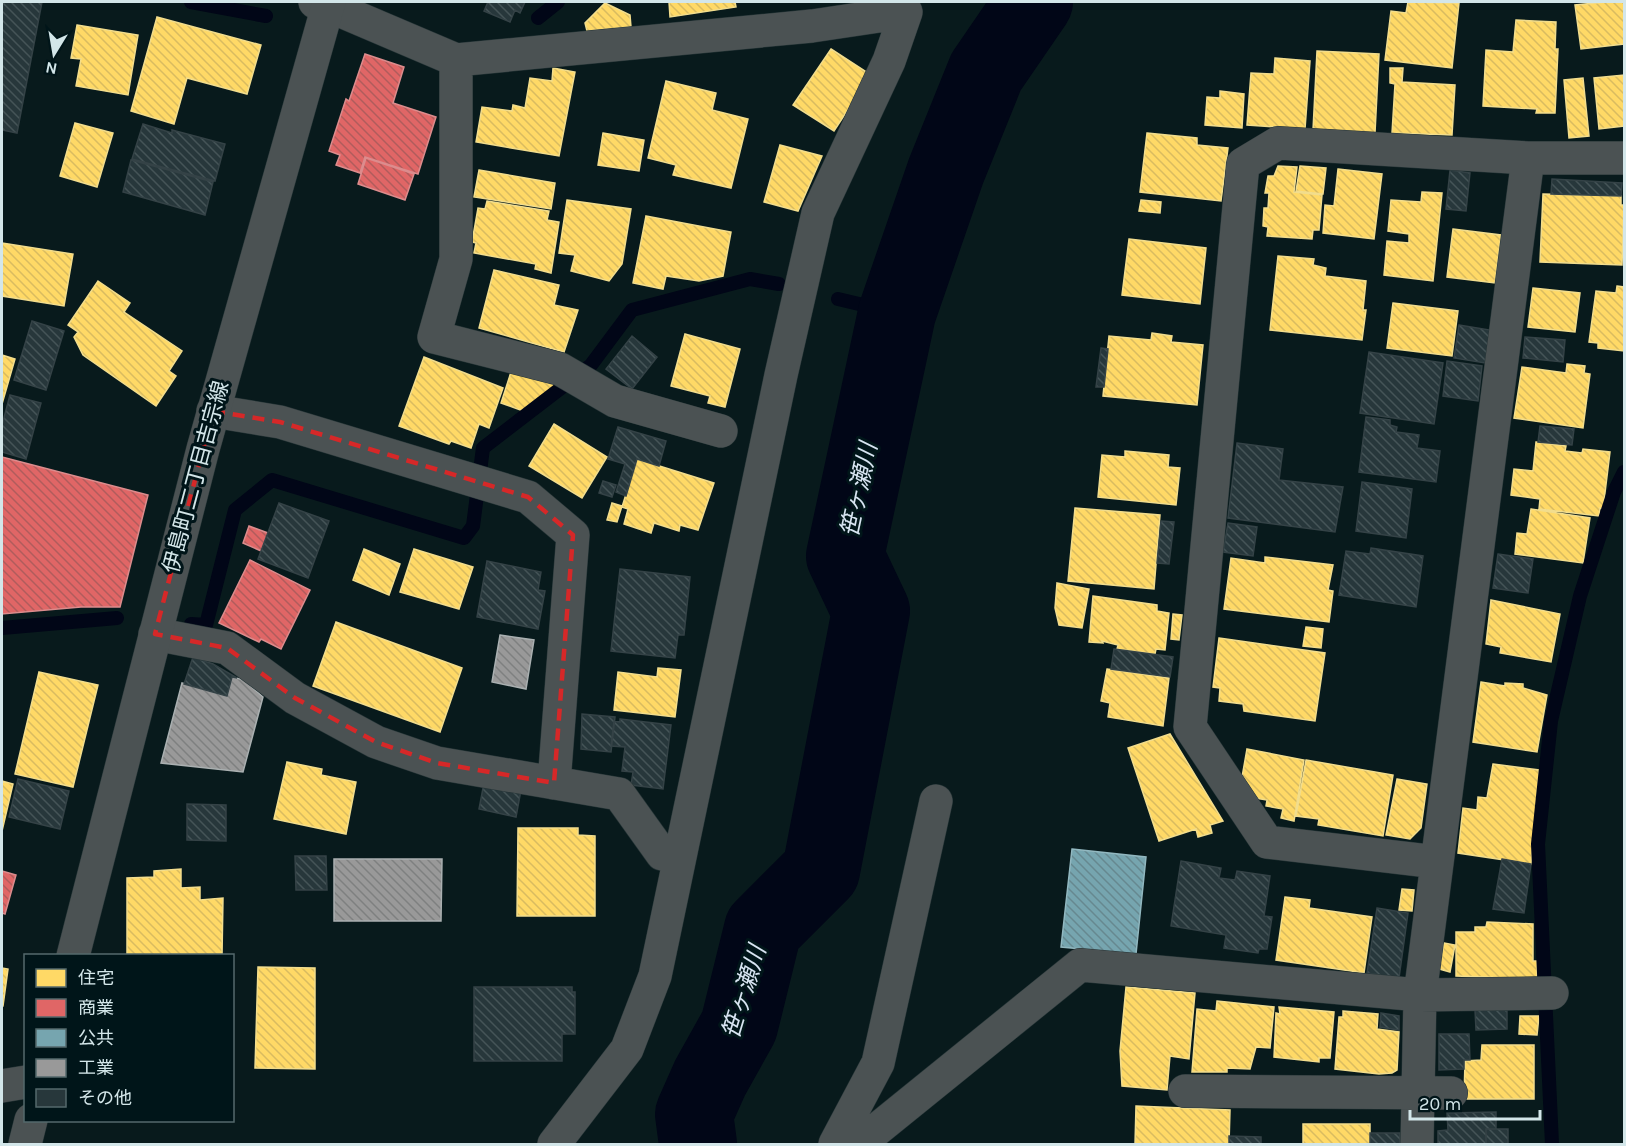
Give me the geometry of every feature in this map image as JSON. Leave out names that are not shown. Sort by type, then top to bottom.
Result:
[{"type":"street","points":[[324,2],[456,60],[809,14],[906,12],[889,61],[819,213],[781,375],[656,976],[627,1050],[554,1144]]},
{"type":"street","name":"伊島町二丁目吉宗線","points":[[75,954],[213,411],[324,2]]},
{"type":"street","points":[[456,60],[456,259],[434,337],[574,377],[615,401],[721,431]]},
{"type":"street","points":[[1437,862],[1267,842],[1190,727],[1243,164],[1278,143],[1528,158],[1624,158]]},
{"type":"street","points":[[1417,1144],[1420,995],[1528,158]]},
{"type":"street","points":[[213,411],[280,422],[528,497],[573,535],[554,783]]},
{"type":"street","points":[[155,634],[227,648],[296,698],[376,741],[437,763],[619,794],[662,854],[680,857]]},
{"type":"street","points":[[835,1144],[878,1063],[936,801]]},
{"type":"street","points":[[859,1144],[1080,965],[1420,995],[1546,993]]},
{"type":"street","points":[[2,1086],[24,1082]]},
{"type":"street","points":[[1185,1091],[1451,1093]]},
{"type":"street","points":[[25,1144],[30,1122]]},
{"type":"highlighted area","points":[[213,411],[280,422],[528,497],[573,535],[554,783],[437,763],[376,742],[295,698],[227,648],[155,634]]},
{"type":"building: 住宅","points":[[669,2],[735,2],[736,7],[670,17]]},
{"type":"building: 住宅","points":[[1408,2],[1459,3],[1452,68],[1385,60],[1391,11],[1406,13]]},
{"type":"building: 住宅","points":[[1624,2],[1624,44],[1581,49],[1575,5]]},
{"type":"building: 住宅","points":[[605,3],[630,15],[631,27],[587,31],[585,23]]},
{"type":"building: 住宅","points":[[157,17],[261,45],[247,94],[187,78],[174,124],[131,111]]},
{"type":"building: 住宅","points":[[1516,20],[1556,22],[1555,49],[1558,49],[1555,113],[1536,113],[1537,109],[1483,106],[1486,50],[1513,52]]},
{"type":"building: 住宅","points":[[77,25],[138,35],[128,95],[76,86],[81,59],[71,58]]},
{"type":"building: 住宅","points":[[831,49],[871,75],[834,131],[793,105]]},
{"type":"building: 住宅","points":[[1317,51],[1379,54],[1375,133],[1313,130]]},
{"type":"building: 住宅","points":[[1275,58],[1310,61],[1305,129],[1247,125],[1251,73],[1274,74]]},
{"type":"building: 住宅","points":[[553,68],[575,72],[559,156],[476,142],[482,107],[512,111],[513,105],[525,108],[530,78],[552,81]]},
{"type":"building: 住宅","points":[[1390,68],[1403,68],[1402,82],[1455,85],[1452,135],[1392,133],[1395,84],[1390,83]]},
{"type":"building: 住宅","points":[[1624,75],[1624,126],[1599,129],[1594,78]]},
{"type":"building: 住宅","points":[[1583,78],[1589,136],[1569,138],[1564,80]]},
{"type":"building: 住宅","points":[[666,81],[716,93],[712,110],[748,119],[731,188],[673,175],[676,165],[648,158]]},
{"type":"building: 住宅","points":[[1220,91],[1244,94],[1242,128],[1205,125],[1207,97],[1220,98]]},
{"type":"building: 住宅","points":[[75,123],[113,133],[97,187],[60,176]]},
{"type":"building: 住宅","points":[[603,133],[644,140],[639,171],[598,165]]},
{"type":"building: 住宅","points":[[1147,133],[1197,138],[1197,145],[1228,148],[1221,201],[1140,192]]},
{"type":"building: 住宅","points":[[780,145],[822,156],[798,211],[764,202]]},
{"type":"building: 住宅","points":[[1278,166],[1297,167],[1294,192],[1322,195],[1319,230],[1313,230],[1312,239],[1267,236],[1268,227],[1263,226],[1264,208],[1268,208],[1269,193],[1265,193],[1268,176],[1274,176]]},
{"type":"building: 住宅","points":[[1300,166],[1326,168],[1323,194],[1296,191]]},
{"type":"building: 住宅","points":[[1338,169],[1382,174],[1374,239],[1323,233],[1325,205],[1334,206]]},
{"type":"building: 住宅","points":[[479,170],[555,183],[551,209],[474,197]]},
{"type":"building: 住宅","points":[[1422,192],[1442,193],[1433,281],[1384,275],[1387,241],[1409,243],[1409,234],[1388,231],[1391,200],[1421,202]]},
{"type":"building: 住宅","points":[[1543,194],[1621,196],[1621,205],[1624,205],[1622,265],[1540,262]]},
{"type":"building: 住宅","points":[[567,200],[631,209],[622,264],[609,281],[571,271],[575,255],[559,253]]},
{"type":"building: 住宅","points":[[1141,200],[1161,202],[1160,213],[1139,211]]},
{"type":"building: 住宅","points":[[487,201],[549,211],[547,220],[559,222],[551,273],[535,269],[536,264],[474,253],[476,243],[472,242],[478,208],[485,209]]},
{"type":"building: 住宅","points":[[646,216],[731,232],[723,276],[699,281],[666,276],[663,289],[633,283]]},
{"type":"building: 住宅","points":[[1453,229],[1501,235],[1495,283],[1447,277]]},
{"type":"building: 住宅","points":[[1129,239],[1206,248],[1200,304],[1122,295]]},
{"type":"building: 住宅","points":[[2,243],[73,254],[64,306],[2,296]]},
{"type":"building: 住宅","points":[[1278,256],[1314,259],[1313,265],[1326,268],[1325,276],[1366,281],[1363,310],[1366,310],[1362,340],[1270,330]]},
{"type":"building: 住宅","points":[[494,270],[559,285],[554,305],[578,310],[564,352],[479,328]]},
{"type":"building: 住宅","points":[[98,281],[130,303],[124,312],[182,351],[169,371],[176,376],[156,406],[83,355],[74,337],[78,332],[68,325]]},
{"type":"building: 住宅","points":[[1617,286],[1624,287],[1624,351],[1598,348],[1598,343],[1589,342],[1596,291],[1616,293]]},
{"type":"building: 住宅","points":[[1533,288],[1580,293],[1575,332],[1528,327]]},
{"type":"building: 住宅","points":[[1393,303],[1458,311],[1452,356],[1387,348]]},
{"type":"building: 住宅","points":[[1152,333],[1172,336],[1171,342],[1203,345],[1197,405],[1103,396],[1109,336],[1151,340]]},
{"type":"building: 住宅","points":[[685,334],[740,349],[725,407],[708,403],[710,396],[671,386]]},
{"type":"building: 住宅","points":[[2,355],[15,359],[2,404]]},
{"type":"building: 住宅","points":[[424,357],[503,388],[489,428],[479,424],[471,448],[451,441],[449,444],[399,426]]},
{"type":"building: 住宅","points":[[1567,364],[1585,366],[1584,373],[1590,374],[1583,428],[1514,418],[1522,367],[1566,373]]},
{"type":"building: 住宅","points":[[511,372],[557,385],[523,411],[501,403]]},
{"type":"building: 住宅","points":[[554,424],[607,457],[582,498],[529,466]]},
{"type":"building: 住宅","points":[[1536,442],[1566,446],[1565,451],[1582,453],[1583,449],[1610,452],[1603,509],[1600,508],[1599,516],[1539,509],[1540,499],[1511,495],[1514,469],[1533,471]]},
{"type":"building: 住宅","points":[[1125,451],[1169,455],[1168,467],[1180,468],[1176,505],[1098,497],[1102,455],[1125,457]]},
{"type":"building: 住宅","points":[[637,459],[714,483],[698,530],[680,525],[679,531],[654,523],[651,533],[624,524],[628,509],[622,507]]},
{"type":"building: 住宅","points":[[612,503],[622,506],[617,522],[607,520]]},
{"type":"building: 住宅","points":[[1075,508],[1160,515],[1154,589],[1068,581]]},
{"type":"building: 住宅","points":[[1531,509],[1590,518],[1583,563],[1515,554],[1517,533],[1527,534]]},
{"type":"building: 住宅","points":[[364,549],[400,564],[389,595],[353,580]]},
{"type":"building: 住宅","points":[[414,549],[473,567],[459,609],[400,592]]},
{"type":"building: 住宅","points":[[1265,557],[1333,565],[1328,590],[1333,591],[1329,622],[1224,609],[1231,558],[1265,563]]},
{"type":"building: 住宅","points":[[1057,583],[1089,589],[1082,628],[1059,625],[1055,608]]},
{"type":"building: 住宅","points":[[1093,596],[1157,605],[1157,611],[1169,613],[1165,650],[1156,649],[1155,654],[1117,649],[1118,645],[1102,641],[1103,643],[1089,642]]},
{"type":"building: 住宅","points":[[1491,600],[1560,614],[1551,662],[1500,653],[1501,647],[1486,644]]},
{"type":"building: 住宅","points":[[1173,614],[1182,615],[1179,640],[1171,639]]},
{"type":"building: 住宅","points":[[336,622],[462,668],[440,732],[313,686]]},
{"type":"building: 住宅","points":[[1306,627],[1323,629],[1321,648],[1303,646]]},
{"type":"building: 住宅","points":[[1219,638],[1325,653],[1315,721],[1244,711],[1243,704],[1219,701],[1220,688],[1213,687]]},
{"type":"building: 住宅","points":[[658,668],[681,670],[675,717],[614,710],[618,672],[657,677]]},
{"type":"building: 住宅","points":[[1107,669],[1169,678],[1163,726],[1108,717],[1110,703],[1101,701]]},
{"type":"building: 住宅","points":[[39,672],[98,685],[73,787],[15,774]]},
{"type":"building: 住宅","points":[[1481,682],[1505,686],[1505,683],[1523,684],[1523,688],[1547,695],[1537,752],[1473,742]]},
{"type":"building: 住宅","points":[[1170,734],[1223,821],[1210,825],[1212,833],[1198,837],[1196,829],[1159,841],[1128,748]]},
{"type":"building: 住宅","points":[[1247,749],[1304,760],[1294,821],[1281,818],[1283,809],[1266,806],[1267,800],[1255,798],[1242,777]]},
{"type":"building: 住宅","points":[[1306,760],[1393,775],[1383,836],[1318,825],[1319,819],[1296,816]]},
{"type":"building: 住宅","points":[[287,762],[322,769],[321,775],[356,782],[346,834],[274,819]]},
{"type":"building: 住宅","points":[[1493,764],[1539,770],[1531,864],[1458,853],[1463,808],[1477,810],[1478,797],[1487,798]]},
{"type":"building: 住宅","points":[[1397,779],[1427,784],[1421,828],[1410,839],[1386,835]]},
{"type":"building: 住宅","points":[[2,781],[13,784],[2,831]]},
{"type":"building: 住宅","points":[[518,828],[578,828],[578,835],[595,836],[595,916],[517,916]]},
{"type":"building: 住宅","points":[[181,869],[181,888],[200,887],[200,900],[223,898],[222,954],[127,954],[127,878],[154,877],[154,871]]},
{"type":"building: 住宅","points":[[1402,889],[1414,890],[1412,911],[1399,910]]},
{"type":"building: 住宅","points":[[1285,897],[1310,900],[1309,908],[1372,917],[1364,973],[1276,960]]},
{"type":"building: 住宅","points":[[1487,922],[1533,924],[1533,961],[1537,961],[1537,979],[1456,976],[1456,932],[1475,932],[1475,927],[1486,927]]},
{"type":"building: 住宅","points":[[1444,943],[1455,945],[1450,972],[1439,969]]},
{"type":"building: 住宅","points":[[258,967],[315,968],[315,1069],[255,1068]]},
{"type":"building: 住宅","points":[[2,968],[8,969],[3,1006],[2,1006]]},
{"type":"building: 住宅","points":[[1126,987],[1195,993],[1189,1059],[1170,1056],[1167,1090],[1122,1086],[1120,1051]]},
{"type":"building: 住宅","points":[[1217,1001],[1274,1007],[1270,1048],[1256,1047],[1250,1069],[1227,1068],[1227,1072],[1192,1072],[1197,1009],[1216,1011]]},
{"type":"building: 住宅","points":[[1279,1007],[1334,1012],[1330,1058],[1319,1058],[1319,1062],[1274,1057],[1276,1013],[1280,1014]]},
{"type":"building: 住宅","points":[[1343,1011],[1378,1014],[1377,1029],[1399,1032],[1397,1070],[1392,1073],[1379,1074],[1335,1069],[1339,1017],[1343,1017]]},
{"type":"building: 住宅","points":[[1520,1016],[1539,1016],[1537,1035],[1519,1034]]},
{"type":"building: 住宅","points":[[1482,1045],[1534,1045],[1534,1099],[1464,1099],[1465,1061],[1481,1060]]},
{"type":"building: 住宅","points":[[1136,1106],[1230,1110],[1229,1144],[1135,1144]]},
{"type":"building: 住宅","points":[[1303,1124],[1370,1124],[1370,1144],[1303,1144]]},
{"type":"building: 商業","points":[[365,54],[404,67],[393,103],[436,117],[418,174],[365,157],[360,173],[336,165],[340,155],[329,151],[346,99],[349,101]]},
{"type":"building: 商業","points":[[366,158],[414,174],[405,200],[358,184]]},
{"type":"building: 商業","points":[[2,457],[148,495],[120,607],[81,607],[2,614]]},
{"type":"building: 商業","points":[[249,526],[268,533],[261,551],[243,543]]},
{"type":"building: 商業","points":[[250,560],[310,590],[281,649],[261,639],[259,642],[219,623]]},
{"type":"building: 商業","points":[[2,871],[16,875],[5,914],[2,913]]},
{"type":"building: 公共","points":[[1072,849],[1146,857],[1136,954],[1061,947]]},
{"type":"building: 工業","points":[[500,635],[534,640],[526,689],[492,682]]},
{"type":"building: 工業","points":[[232,677],[244,680],[263,697],[243,772],[161,763],[182,683],[227,696]]},
{"type":"building: 工業","points":[[334,859],[442,859],[441,921],[334,921]]},
{"type":"building: その他","points":[[2,2],[42,2],[17,133],[2,130]]},
{"type":"building: その他","points":[[488,2],[525,2],[520,13],[515,10],[510,22],[484,11]]},
{"type":"building: その他","points":[[143,124],[172,133],[172,130],[225,144],[215,181],[132,159]]},
{"type":"building: その他","points":[[131,160],[213,182],[205,215],[123,192]]},
{"type":"building: その他","points":[[1450,170],[1470,173],[1466,211],[1446,209]]},
{"type":"building: その他","points":[[1552,179],[1622,183],[1621,196],[1551,194]]},
{"type":"building: その他","points":[[32,321],[64,331],[46,390],[14,380]]},
{"type":"building: その他","points":[[1459,325],[1490,330],[1485,363],[1454,358]]},
{"type":"building: その他","points":[[632,336],[657,357],[632,389],[606,369]]},
{"type":"building: その他","points":[[1525,337],[1565,340],[1563,362],[1523,358]]},
{"type":"building: その他","points":[[1101,348],[1108,349],[1104,387],[1096,387]]},
{"type":"building: その他","points":[[1369,352],[1443,363],[1434,424],[1360,413]]},
{"type":"building: その他","points":[[1447,361],[1482,366],[1478,401],[1443,396]]},
{"type":"building: その他","points":[[10,395],[41,403],[26,459],[2,452],[2,425]]},
{"type":"building: その他","points":[[1366,417],[1390,420],[1390,425],[1397,427],[1396,432],[1419,435],[1417,448],[1440,451],[1436,482],[1359,472]]},
{"type":"building: その他","points":[[1540,426],[1574,429],[1572,445],[1538,442]]},
{"type":"building: その他","points":[[618,427],[666,441],[659,466],[637,459],[626,496],[616,492],[625,464],[608,459]]},
{"type":"building: その他","points":[[1237,443],[1283,449],[1279,480],[1343,487],[1335,532],[1228,518]]},
{"type":"building: その他","points":[[603,481],[616,485],[612,497],[599,493]]},
{"type":"building: その他","points":[[1362,482],[1412,489],[1406,538],[1356,531]]},
{"type":"building: その他","points":[[279,503],[329,521],[308,578],[258,559]]},
{"type":"building: その他","points":[[1161,521],[1174,522],[1169,564],[1157,563]]},
{"type":"building: その他","points":[[1228,523],[1257,527],[1253,556],[1223,552]]},
{"type":"building: その他","points":[[1371,548],[1423,556],[1416,607],[1339,595],[1346,551],[1370,554]]},
{"type":"building: その他","points":[[1498,554],[1533,559],[1528,593],[1493,588]]},
{"type":"building: その他","points":[[487,561],[541,572],[538,590],[545,591],[538,629],[477,617]]},
{"type":"building: その他","points":[[620,569],[690,577],[684,635],[678,635],[675,658],[611,651]]},
{"type":"building: その他","points":[[1114,649],[1173,657],[1170,677],[1111,669]]},
{"type":"building: その他","points":[[193,657],[213,664],[237,678],[232,677],[227,696],[184,684]]},
{"type":"building: その他","points":[[582,714],[615,717],[611,752],[581,749]]},
{"type":"building: その他","points":[[620,719],[671,725],[663,789],[631,785],[633,772],[622,771],[625,747],[611,746],[614,721],[620,722]]},
{"type":"building: その他","points":[[18,779],[69,791],[60,829],[9,817]]},
{"type":"building: その他","points":[[484,783],[521,790],[516,817],[479,809]]},
{"type":"building: その他","points":[[187,804],[226,805],[226,841],[187,840]]},
{"type":"building: その他","points":[[295,856],[326,856],[327,890],[296,890]]},
{"type":"building: その他","points":[[1502,859],[1531,864],[1524,913],[1493,909]]},
{"type":"building: その他","points":[[1181,861],[1221,868],[1219,878],[1235,880],[1237,871],[1270,876],[1264,916],[1272,917],[1267,949],[1259,949],[1258,953],[1224,948],[1226,935],[1171,926]]},
{"type":"building: その他","points":[[1377,908],[1408,913],[1399,978],[1367,973]]},
{"type":"building: その他","points":[[474,987],[572,987],[572,992],[575,992],[575,1034],[562,1034],[562,1061],[474,1061]]},
{"type":"building: その他","points":[[1475,1010],[1507,1010],[1507,1029],[1476,1030]]},
{"type":"building: その他","points":[[1381,1013],[1399,1016],[1399,1030],[1380,1027]]},
{"type":"building: その他","points":[[1439,1034],[1469,1034],[1470,1060],[1464,1060],[1464,1069],[1439,1070]]},
{"type":"building: その他","points":[[1496,1112],[1496,1129],[1486,1129],[1486,1144],[1438,1144],[1438,1131],[1448,1130],[1447,1113]]},
{"type":"building: その他","points":[[1486,1129],[1508,1129],[1508,1144],[1486,1144]]},
{"type":"building: その他","points":[[1370,1133],[1400,1133],[1400,1144],[1370,1144]]},
{"type":"building: その他","points":[[1229,1136],[1261,1137],[1261,1144],[1229,1144]]},
{"type":"waterway","points":[[191,2],[266,16]]},
{"type":"waterway","points":[[538,18],[558,2]]},
{"type":"waterway","name":"笹ヶ瀬川","points":[[698,1144],[694,1114],[710,1078],[739,1026],[763,929],[821,871],[871,611],[845,556],[897,313],[946,171],[986,72],[1034,2]]},
{"type":"waterway","points":[[191,624],[206,625],[235,510],[272,480],[464,538],[473,526],[483,448],[591,365],[632,310],[750,279],[779,284]]},
{"type":"waterway","points":[[838,299],[897,313]]},
{"type":"waterway","points":[[1552,1144],[1538,844],[1551,721],[1580,596],[1614,492],[1624,472]]},
{"type":"waterway","points":[[2,628],[117,618]]}]
